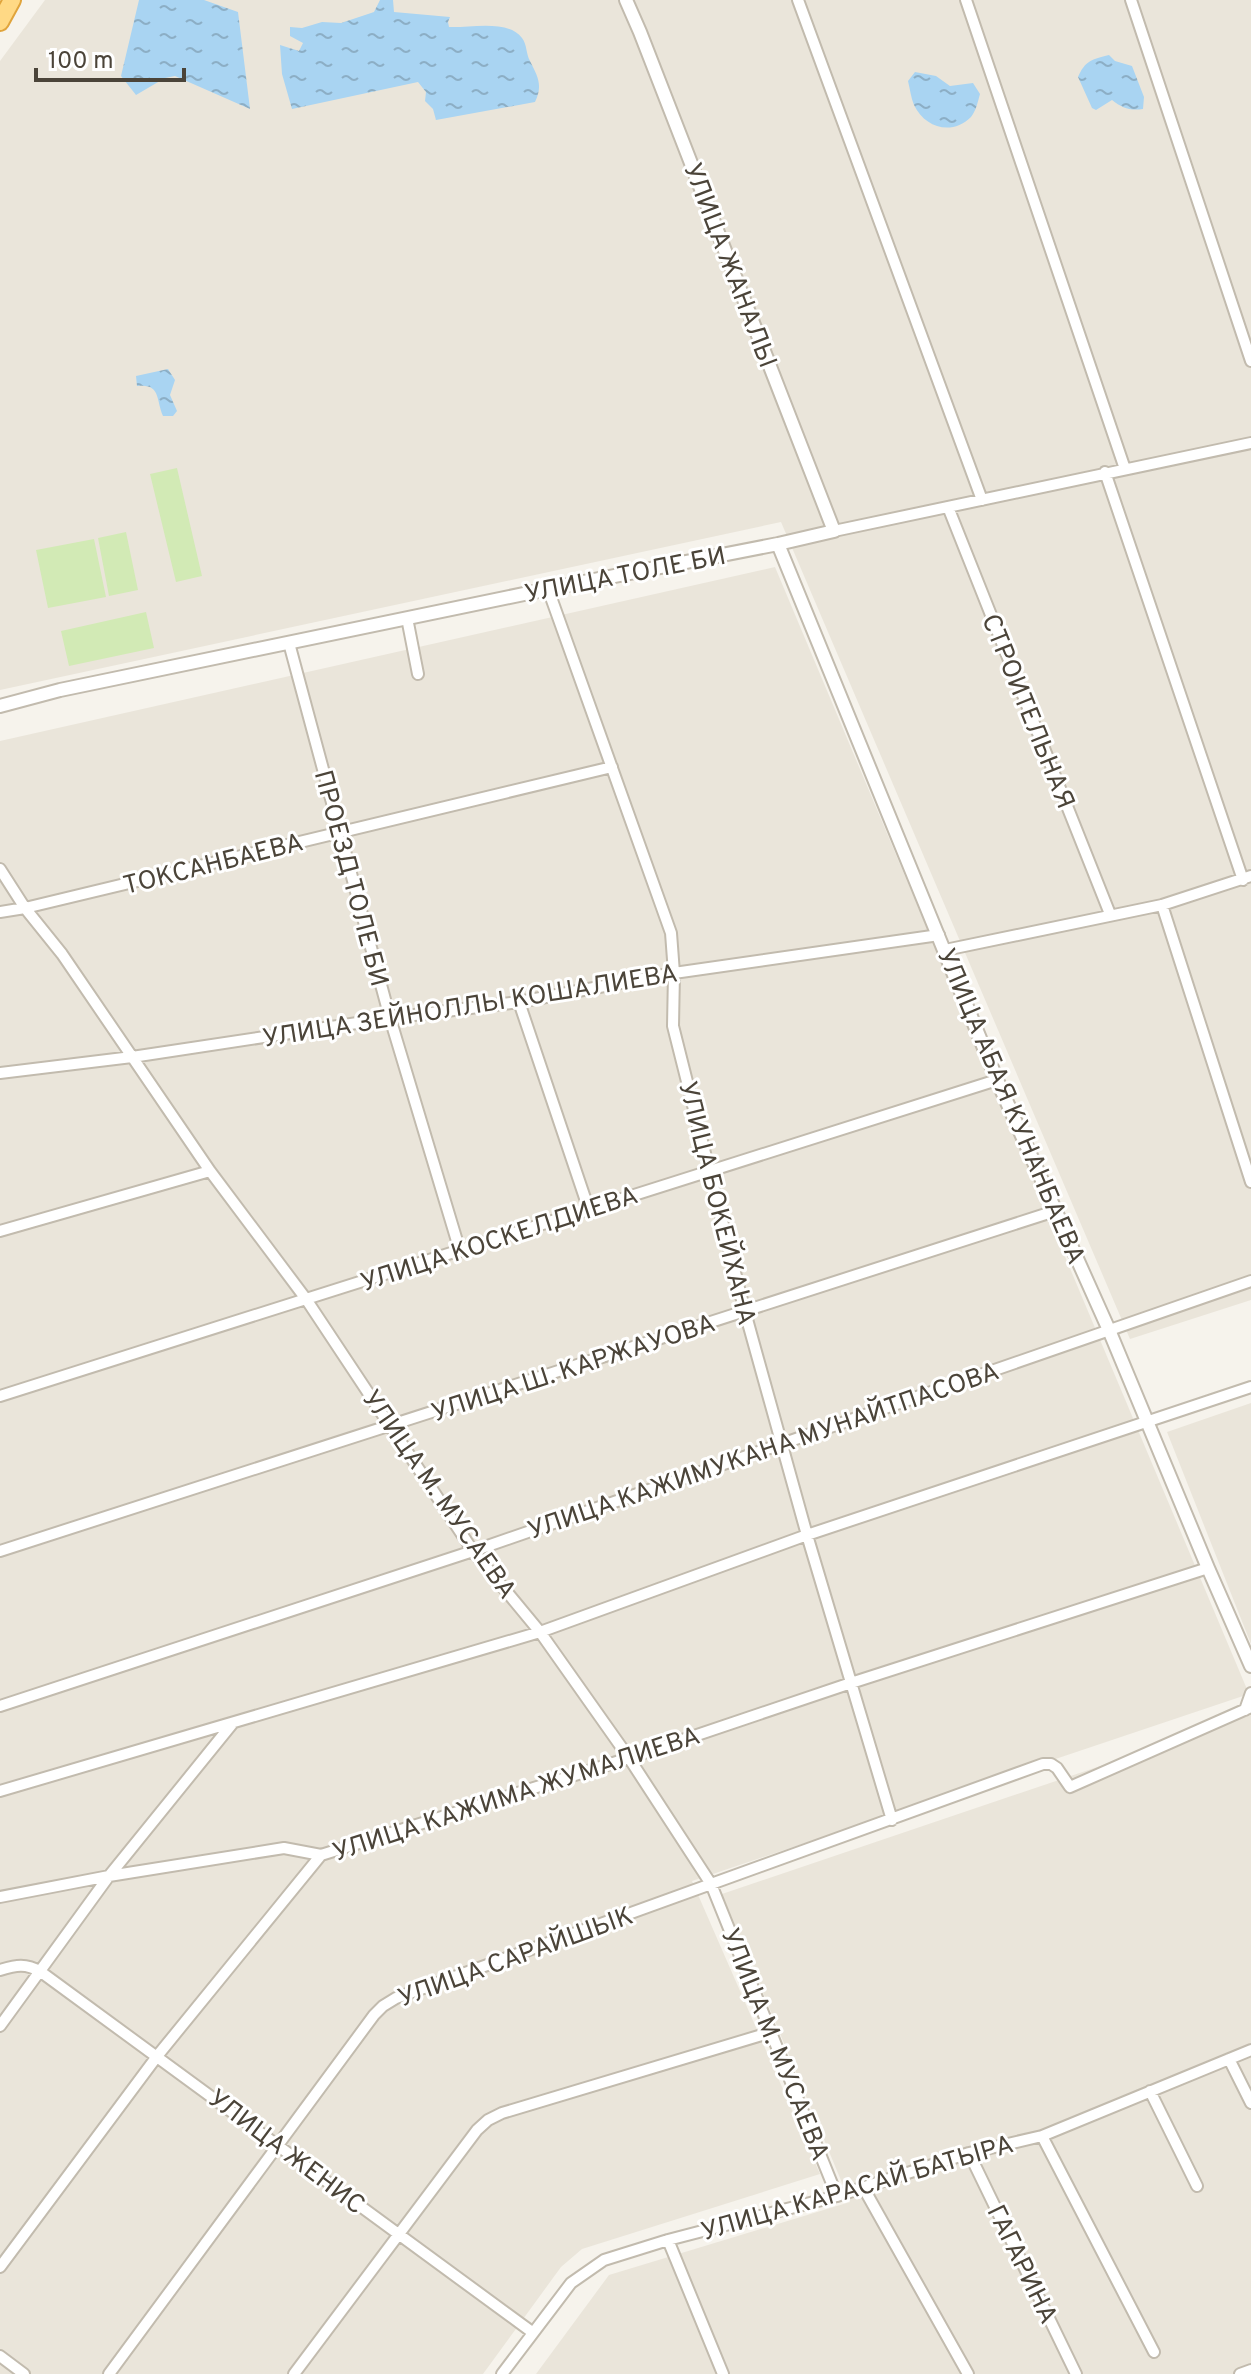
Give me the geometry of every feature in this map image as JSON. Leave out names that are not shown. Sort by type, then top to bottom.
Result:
[{"type":"highway","points":[[0,22],[12,0]]},
{"type":"street","name":"УЛИЦА ЖАНАЛЫ","points":[[626,0],[834,531]]},
{"type":"street","points":[[798,0],[982,500]]},
{"type":"street","points":[[966,0],[1125,469]]},
{"type":"street","points":[[1131,0],[1251,361]]},
{"type":"street","name":"УЛИЦА ТОЛЕ БИ","points":[[0,706],[60,690],[778,544],[1251,443]]},
{"type":"street","points":[[945,950],[1162,905],[1247,878],[1105,472]]},
{"type":"street","name":"СТРОИТЕЛЬНАЯ","points":[[948,507],[1110,914]]},
{"type":"street","name":"УЛИЦА АБАЯ КУНАНБАЕВА","points":[[778,544],[997,1080],[1109,1330],[1251,1667]]},
{"type":"street","name":"УЛИЦА БОКЕЙХАНА","points":[[548,589],[671,933],[673,1026],[745,1312],[807,1535],[892,1820]]},
{"type":"street","points":[[407,618],[418,674]]},
{"type":"street","name":"ПРОЕЗД ТОЛЕ БИ","points":[[289,643],[390,1018],[460,1251]]},
{"type":"street","name":"ТОКСАНБАЕВА","points":[[0,912],[612,767]]},
{"type":"street","name":"УЛИЦА М. МУСАЕВА","points":[[0,869],[210,1171],[306,1299],[473,1551],[540,1632],[629,1758],[711,1884],[837,2196]]},
{"type":"street","points":[[1162,905],[1251,1182]]},
{"type":"street","name":"УЛИЦА ЗЕЙНОЛЛЫ КОШАЛИЕВА","points":[[0,1073],[519,1002],[674,973],[939,935]]},
{"type":"street","points":[[519,1002],[589,1210]]},
{"type":"street","name":"УЛИЦА КОСКЕЛДИЕВА","points":[[0,1396],[997,1080]]},
{"type":"street","points":[[0,1231],[210,1171]]},
{"type":"street","name":"УЛИЦА Ш. КАРЖАУОВА","points":[[0,1551],[1055,1211]]},
{"type":"street","name":"УЛИЦА КАЖИМУКАНА МУНАЙТПАСОВА","points":[[0,1706],[473,1551],[1251,1281]]},
{"type":"street","points":[[0,1791],[540,1632],[807,1535],[1251,1387]]},
{"type":"street","name":"УЛИЦА КАЖИМА ЖУМАЛИЕВА","points":[[0,2267],[158,2055],[321,1855],[629,1758],[1208,1568]]},
{"type":"street","points":[[1248,1709],[1251,1693]]},
{"type":"street","name":"УЛИЦА САРАЙШЫК","points":[[109,2374],[374,2015],[396,1998],[1043,1764],[1057,1768],[1070,1787],[1248,1709]]},
{"type":"street","points":[[0,2026],[109,1876],[233,1722]]},
{"type":"street","points":[[0,1897],[284,1848],[321,1855]]},
{"type":"street","points":[[0,1970],[28,1965],[41,1972]]},
{"type":"street","name":"УЛИЦА ЖЕНИС","points":[[41,1972],[532,2332]]},
{"type":"street","points":[[294,2374],[398,2233],[488,2120],[502,2113],[772,2032]]},
{"type":"street","name":"УЛИЦА КАРАСАЙ БАТЫРА","points":[[502,2374],[571,2283],[604,2260],[837,2196],[969,2153],[1042,2136],[1251,2050]]},
{"type":"street","points":[[1229,2059],[1251,2103]]},
{"type":"street","points":[[1150,2091],[1197,2186]]},
{"type":"street","points":[[1042,2136],[1154,2352]]},
{"type":"street","name":"ГАГАРИНА","points":[[969,2153],[1076,2374]]},
{"type":"street","points":[[863,2187],[968,2374]]},
{"type":"street","points":[[668,2240],[723,2374]]},
{"type":"street","points":[[0,2356],[24,2374]]},
{"type":"shaded area","points":[[45,0],[1251,0],[1251,1300],[1130,1339],[781,522],[0,690],[0,61]]},
{"type":"shaded area","points":[[775,567],[1249,1694],[692,1881],[820,2174],[582,2249],[561,2267],[483,2374],[0,2374],[0,741]]},
{"type":"shaded area","points":[[1251,1403],[1251,1644],[1167,1432]]},
{"type":"shaded area","points":[[1251,1715],[1251,2374],[536,2374],[609,2275],[850,2202],[722,1894]]},
{"type":"green space","points":[[177,468],[202,576],[176,582],[150,474]]},
{"type":"green space","points":[[126,532],[138,590],[109,596],[98,538]]},
{"type":"green space","points":[[94,539],[106,597],[48,608],[36,550]]},
{"type":"green space","points":[[146,612],[154,648],[69,666],[61,631]]},
{"type":"water","points":[[139,0],[204,0],[238,12],[250,109],[175,76],[165,78],[136,95],[121,76]]},
{"type":"water","points":[[380,0],[393,0],[394,12],[450,17],[449,27],[498,26],[516,32],[524,40],[538,81],[539,91],[535,102],[436,120],[433,109],[425,101],[426,92],[418,82],[292,109],[282,74],[280,45],[299,51],[303,43],[290,36],[290,27],[302,28],[322,22],[341,23],[374,12]]},
{"type":"water","points":[[1109,55],[1115,61],[1132,66],[1144,97],[1143,109],[1126,108],[1112,100],[1096,110],[1092,108],[1078,77],[1090,62]]},
{"type":"water","points":[[915,72],[936,76],[950,86],[973,83],[980,94],[971,117],[948,128],[925,119],[914,105],[908,81]]},
{"type":"water","points":[[168,369],[175,380],[170,395],[177,411],[173,416],[163,416],[154,390],[137,386],[136,376]]}]
